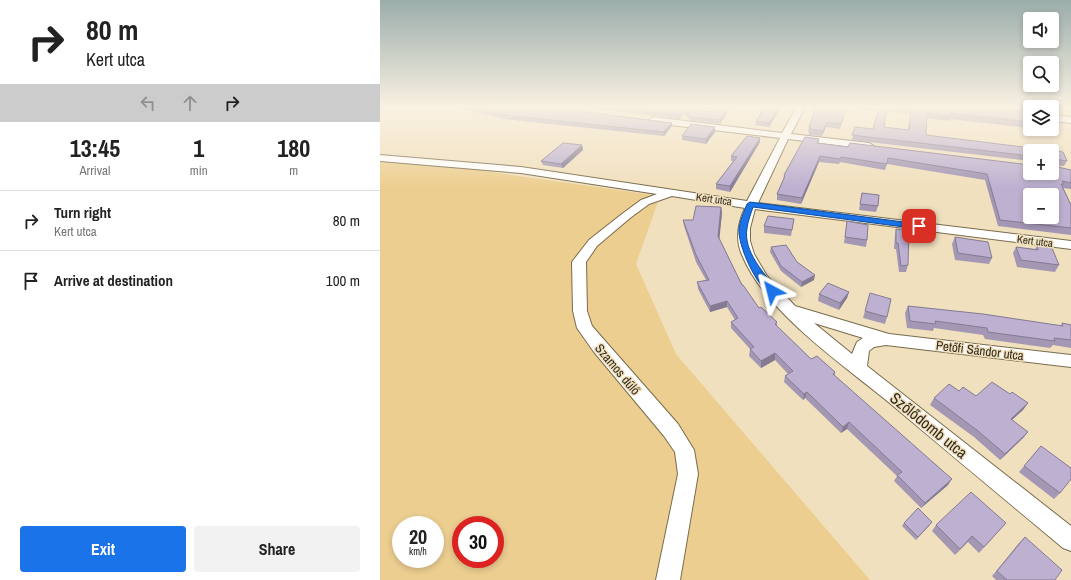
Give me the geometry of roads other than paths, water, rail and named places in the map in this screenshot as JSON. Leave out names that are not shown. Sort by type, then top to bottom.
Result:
[{"type":"street","points":[[778,134],[881,147]]},
{"type":"street","name":"Szőlődomb utca","points":[[787,135],[750,204],[743,228],[744,242],[749,257],[764,282],[788,309],[816,334],[1071,540]]},
{"type":"street","name":"Kert utca","points":[[380,158],[521,170],[750,204],[1071,245]]},
{"type":"street","name":"Szamos dűlő","points":[[668,580],[688,474],[684,450],[671,430],[600,348],[585,328],[580,311],[580,262],[585,252],[593,243],[626,216],[645,202],[670,193]]},
{"type":"street","name":"Petőfi Sándor utca","points":[[788,309],[832,324],[889,340]]},
{"type":"street","name":"Petőfi Sándor utca","points":[[859,369],[858,353],[864,344],[873,340],[889,340],[1071,361]]}]
